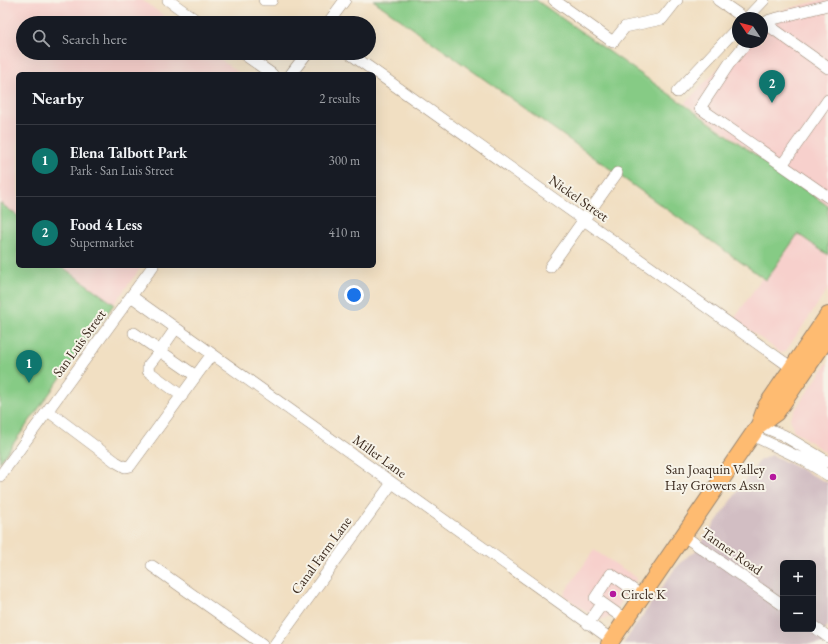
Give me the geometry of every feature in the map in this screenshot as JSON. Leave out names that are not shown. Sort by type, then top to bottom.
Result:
[{"type":"highway","points":[[611,642],[755,430],[766,406],[828,315]]},
{"type":"highway","points":[[755,430],[776,412],[828,337]]},
{"type":"street","points":[[168,0],[190,16]]},
{"type":"street","points":[[264,0],[272,0]]},
{"type":"street","points":[[333,16],[345,0]]},
{"type":"street","points":[[554,0],[613,42],[625,27],[662,18],[677,0]]},
{"type":"street","points":[[718,0],[735,12]]},
{"type":"street","points":[[753,12],[764,0]]},
{"type":"street","points":[[768,21],[828,6]]},
{"type":"street","points":[[768,27],[828,68]]},
{"type":"street","points":[[677,92],[732,33]]},
{"type":"street","points":[[742,48],[729,64],[700,108],[828,197]]},
{"type":"street","points":[[252,60],[269,72]]},
{"type":"street","points":[[292,72],[301,60]]},
{"type":"street","name":"Nickel Street","points":[[359,60],[376,72]]},
{"type":"street","name":"Nickel Street","points":[[376,72],[792,368]]},
{"type":"street","points":[[782,165],[828,100]]},
{"type":"street","points":[[550,267],[616,173]]},
{"type":"street","name":"San Luis Street","points":[[0,476],[152,268]]},
{"type":"street","name":"Miller Lane","points":[[131,296],[611,642]]},
{"type":"street","points":[[176,328],[148,366],[148,371],[182,396]]},
{"type":"street","points":[[134,333],[196,376]]},
{"type":"street","points":[[48,412],[125,467],[130,466],[212,354]]},
{"type":"street","points":[[755,430],[783,435],[828,462]]},
{"type":"street","points":[[755,430],[828,475]]},
{"type":"street","name":"Canal Farm Lane","points":[[275,644],[392,483]]},
{"type":"street","name":"Tanner Road","points":[[684,536],[780,603]]},
{"type":"street","points":[[152,566],[262,644]]},
{"type":"street","points":[[626,620],[595,598],[611,574],[642,596]]},
{"type":"street","points":[[588,624],[602,604]]},
{"type":"street","points":[[816,628],[828,637]]},
{"type":"shaded area","points":[[0,0],[142,0],[164,16],[16,16],[16,60],[221,60],[237,72],[16,72],[16,215],[0,203]]},
{"type":"shaded area","points":[[821,0],[828,0],[828,206],[685,103],[738,48],[768,48],[768,17],[772,13]]},
{"type":"shaded area","points":[[798,234],[828,255],[828,289],[786,351],[781,353],[734,319],[762,278],[766,280]]},
{"type":"shaded area","points":[[64,268],[141,268],[114,304]]},
{"type":"shaded area","points":[[828,362],[828,454],[793,430],[790,417]]},
{"type":"shaded area","points":[[772,455],[828,483],[828,625],[819,638],[826,644],[623,644],[674,570],[689,555],[694,553],[760,460]]},
{"type":"shaded area","points":[[594,550],[637,578],[611,617],[598,620],[563,595]]},
{"type":"green space","points":[[373,0],[536,0],[828,206],[828,255],[798,234],[766,280]]},
{"type":"green space","points":[[0,203],[16,215],[16,268],[64,268],[114,304],[0,462]]},
{"type":"place","name":"Food 4 Less","points":[[772,103]]},
{"type":"place","name":"Elena Talbott Park","points":[[29,383]]},
{"type":"place","name":"San Joaquin Valley Hay Growers Assn","points":[[773,477]]},
{"type":"place","name":"Circle K","points":[[613,594]]}]
